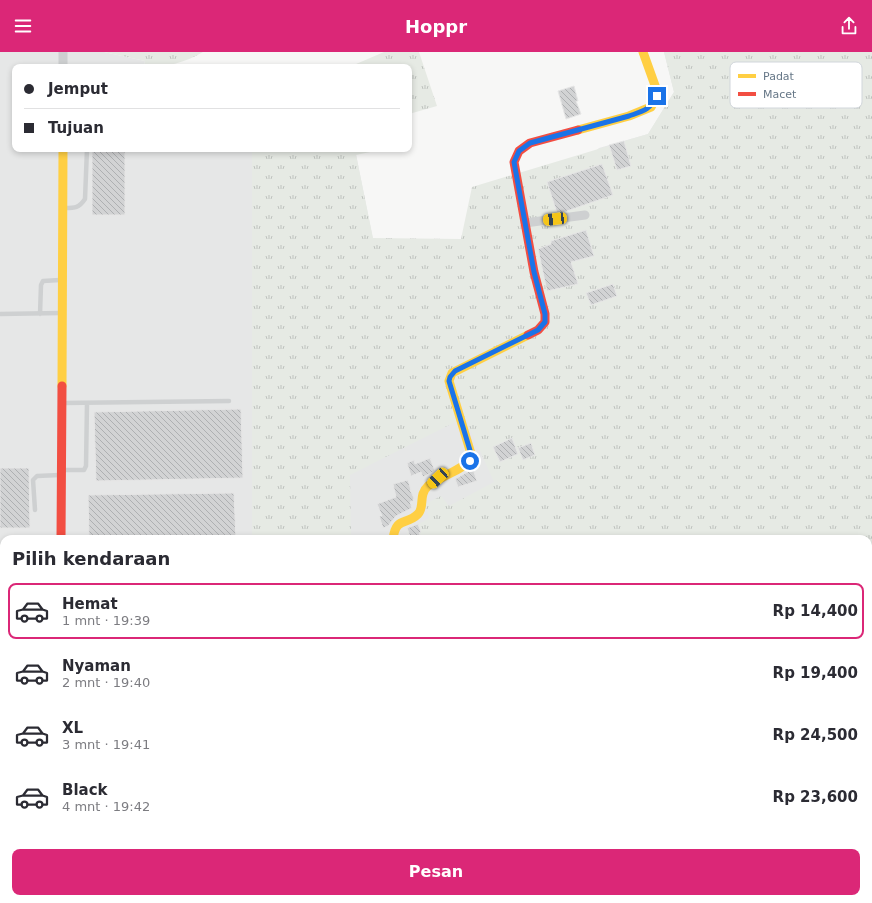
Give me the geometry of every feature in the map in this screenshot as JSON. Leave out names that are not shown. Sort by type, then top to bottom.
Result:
[{"type":"street","points":[[63,52],[63,64]]},
{"type":"street","points":[[393,535],[394,530],[402,521],[420,512],[423,492],[438,478],[467,464],[472,457],[449,381],[452,373],[538,330],[545,322],[545,314],[534,272],[514,162],[519,151],[530,143],[629,116],[650,107],[657,96],[657,91],[643,52]]},
{"type":"street","points":[[61,535],[64,152]]},
{"type":"street","points":[[525,223],[585,215]]},
{"type":"lane","points":[[63,208],[76,208],[81,205],[85,199],[87,152]]},
{"type":"lane","points":[[40,314],[41,284],[43,281],[62,280]]},
{"type":"lane","points":[[0,314],[62,313]]},
{"type":"lane","points":[[62,403],[229,401]]},
{"type":"lane","points":[[34,510],[34,478],[37,476],[61,472],[84,470],[86,466],[87,403]]},
{"type":"shaded area","points":[[0,52],[104,52],[145,61],[144,64],[12,64],[12,152],[356,152],[393,340],[599,148],[648,134],[674,92],[664,52],[872,52],[872,535],[0,535]]},
{"type":"green space","points":[[104,52],[203,52],[175,64],[144,64],[145,61]]},
{"type":"green space","points":[[384,52],[419,52],[437,106],[412,113],[412,64],[356,64]]},
{"type":"green space","points":[[664,52],[872,52],[872,535],[408,535],[407,531],[429,518],[425,504],[441,496],[449,506],[494,482],[465,417],[350,475],[351,535],[252,535],[252,152],[370,152],[356,155],[373,238],[461,239],[472,187],[648,134],[674,92]]},
{"type":"building","points":[[574,86],[578,101],[576,101],[581,114],[566,119],[558,91]]},
{"type":"building","points":[[624,141],[631,166],[617,170],[609,145]]},
{"type":"building","points":[[92,152],[125,152],[125,215],[92,215]]},
{"type":"building","points":[[602,164],[613,195],[557,213],[547,182]]},
{"type":"building","points":[[586,230],[594,256],[571,262],[578,284],[547,291],[538,249],[551,244],[551,241]]},
{"type":"building","points":[[613,284],[617,296],[591,305],[586,293]]},
{"type":"building","points":[[241,409],[243,478],[96,481],[94,412]]},
{"type":"building","points":[[512,438],[518,454],[500,462],[493,447]]},
{"type":"building","points":[[531,443],[535,455],[523,460],[518,448]]},
{"type":"building","points":[[430,458],[435,471],[423,477],[421,472],[411,476],[407,463],[414,460],[415,464]]},
{"type":"building","points":[[0,468],[29,468],[30,528],[0,528]]},
{"type":"building","points":[[473,469],[477,481],[458,487],[455,479]]},
{"type":"building","points":[[408,480],[410,490],[414,498],[413,501],[410,502],[412,508],[396,516],[388,526],[383,528],[379,516],[382,516],[377,504],[396,497],[393,484]]},
{"type":"building","points":[[234,493],[236,535],[89,535],[88,495]]},
{"type":"building","points":[[418,524],[421,532],[419,533],[420,535],[410,535],[407,528]]},
{"type":"traffic: slow","points":[[578,130],[629,116],[651,107],[657,96],[657,91],[643,52]]},
{"type":"traffic: slow","points":[[62,386],[63,152]]},
{"type":"traffic: slow","points":[[394,535],[396,527],[399,524],[414,518],[418,514],[421,508],[423,493],[428,486],[459,469],[472,457],[449,381],[452,373],[528,335]]},
{"type":"traffic: jam","points":[[528,335],[538,330],[545,322],[545,314],[534,272],[514,162],[519,151],[530,143],[578,130]]},
{"type":"traffic: jam","points":[[61,535],[62,386]]},
{"type":"route","points":[[470,461],[472,457],[449,381],[452,373],[538,330],[545,322],[545,314],[534,272],[514,162],[519,151],[530,143],[629,116],[650,107],[657,96]]}]
